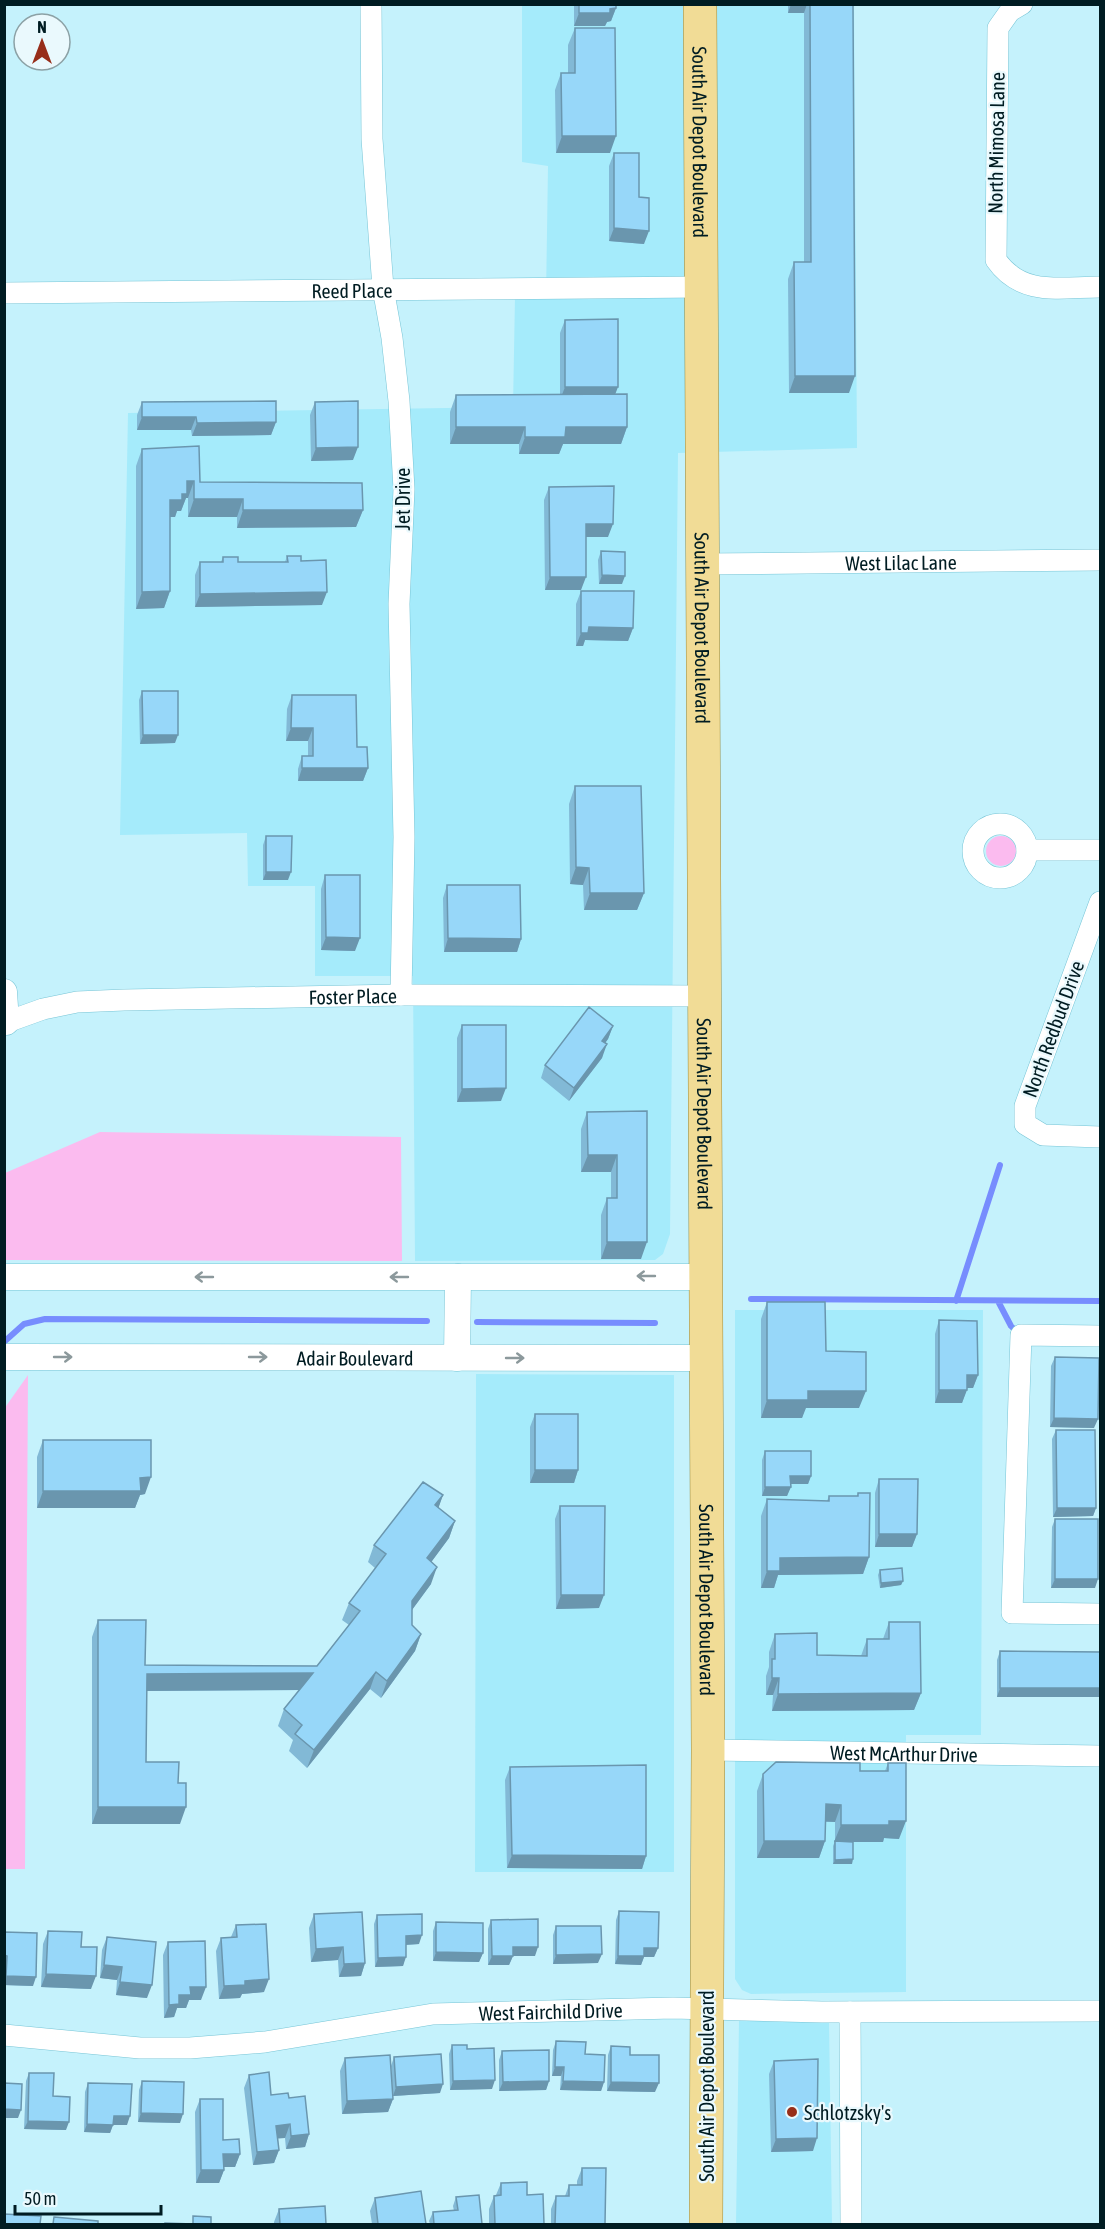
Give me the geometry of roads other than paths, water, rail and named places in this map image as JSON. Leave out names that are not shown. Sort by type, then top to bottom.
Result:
[{"type":"main road","name":"South Air Depot Boulevard","points":[[700,4],[704,1358],[708,1750],[706,2224]]},
{"type":"street","name":"Jet Drive","points":[[371,4],[372,139],[383,288],[397,380],[404,489],[399,604],[404,837],[401,995]]},
{"type":"street","name":"North Mimosa Lane","points":[[1016,8],[998,28],[996,260],[1006,275],[1031,287],[1101,287]]},
{"type":"street","name":"Reed Place","points":[[4,293],[701,287]]},
{"type":"street","name":"West Lilac Lane","points":[[702,564],[1101,560]]},
{"type":"street","points":[[1027,850],[1101,850]]},
{"type":"street","name":"North Redbud Drive","points":[[1101,902],[1029,1090],[1025,1106],[1025,1124],[1043,1135],[1101,1137]]},
{"type":"street","points":[[4,992],[5,1023]]},
{"type":"street","name":"Foster Place","points":[[5,1023],[43,1009],[77,1002],[401,995],[704,996]]},
{"type":"street","points":[[4,1277],[704,1277]]},
{"type":"street","points":[[457,1358],[458,1277]]},
{"type":"street","points":[[1101,1336],[1021,1335],[1012,1613],[1101,1614]]},
{"type":"street","name":"Adair Boulevard","points":[[4,1357],[704,1358]]},
{"type":"street","name":"West McArthur Drive","points":[[708,1750],[1101,1756]]},
{"type":"street","name":"West Fairchild Drive","points":[[4,2035],[140,2048],[190,2048],[265,2042],[433,2014],[673,2008],[850,2012],[1101,2011]]},
{"type":"street","points":[[850,2012],[851,2224]]},
{"type":"waterway","points":[[956,1301],[1000,1165]]},
{"type":"waterway","points":[[751,1299],[1100,1301]]},
{"type":"waterway","points":[[999,1303],[1011,1326],[1018,1333]]},
{"type":"waterway","points":[[5,1341],[24,1324],[45,1319],[427,1321]]},
{"type":"waterway","points":[[477,1322],[655,1323]]},
{"type":"place","name":"Schlotzsky's","points":[[792,2112]]}]
